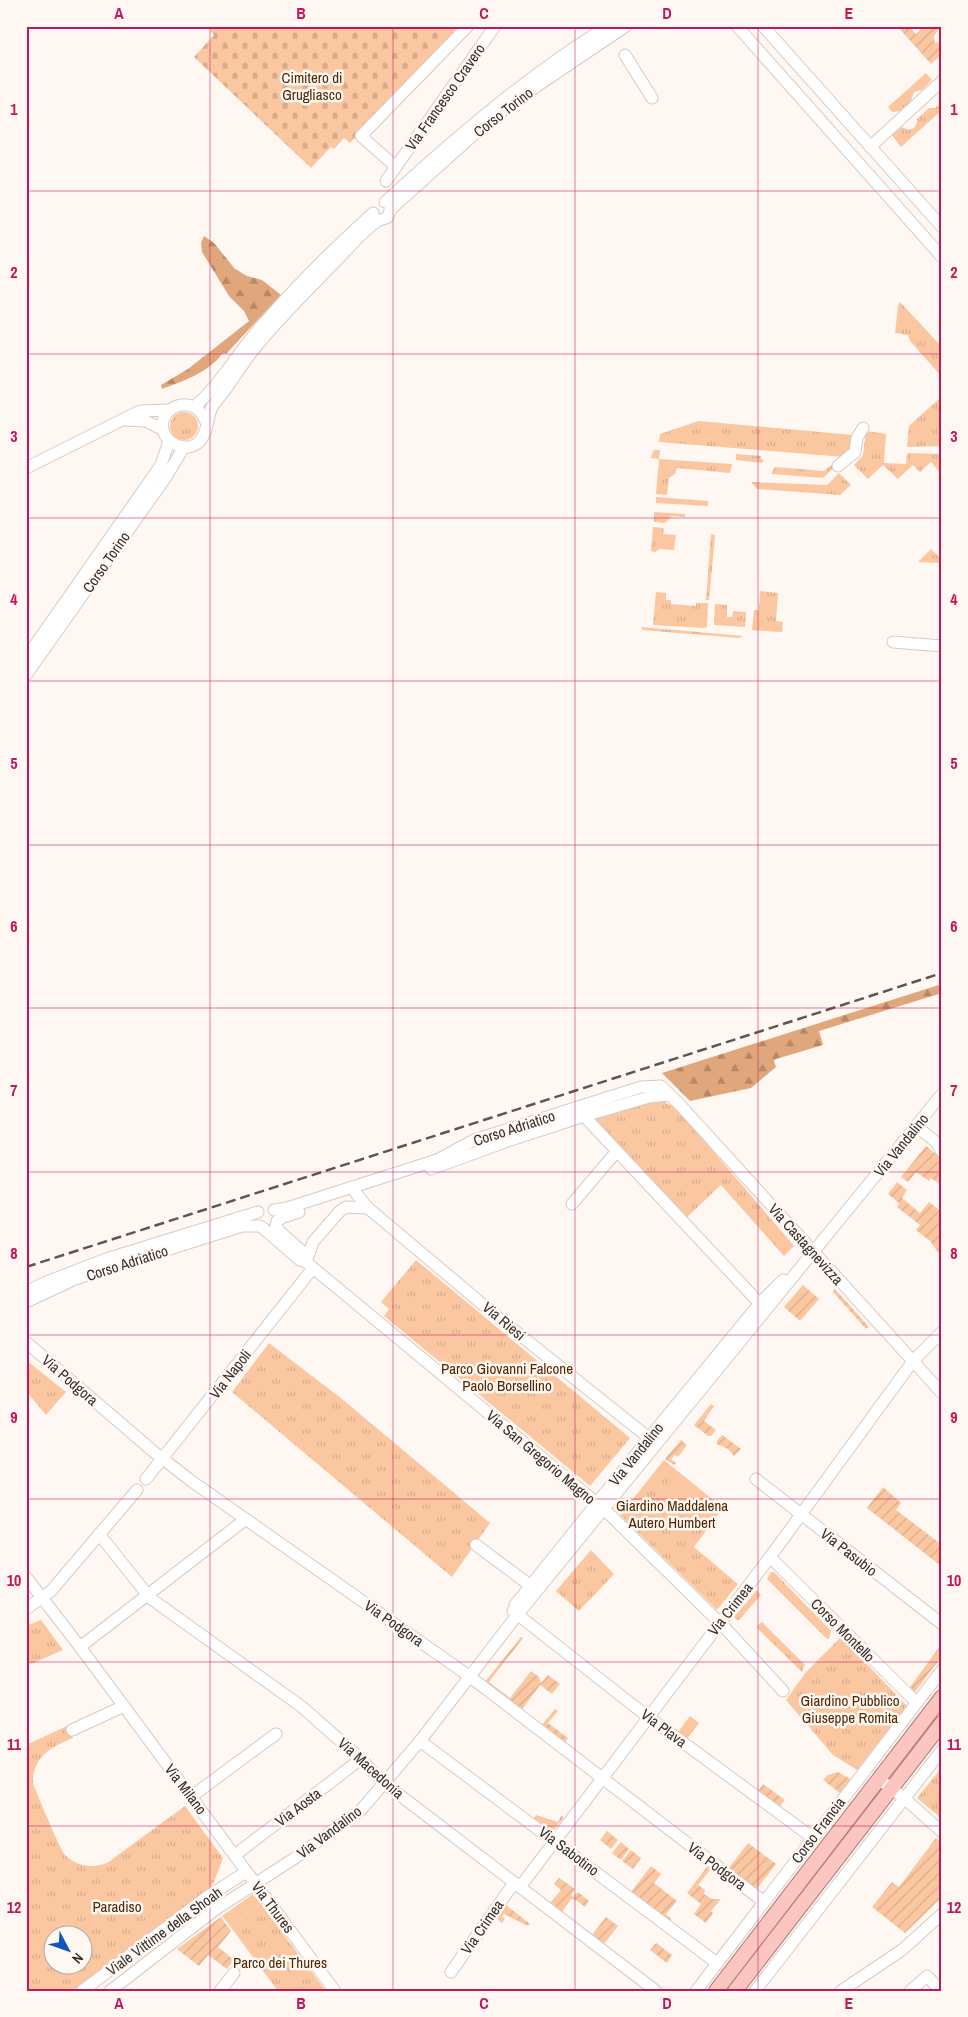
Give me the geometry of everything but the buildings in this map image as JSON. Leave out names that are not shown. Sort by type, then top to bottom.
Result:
[{"type":"main road","name":"Corso Francia","points":[[716,1991],[942,1697]]},
{"type":"main road","points":[[735,1991],[942,1723]]},
{"type":"street","name":"Via Francesco Cravero","points":[[396,167],[361,136],[468,26]]},
{"type":"street","name":"Via Francesco Cravero","points":[[386,181],[495,26]]},
{"type":"street","name":"Corso Torino","points":[[387,206],[484,114],[532,77],[608,26]]},
{"type":"street","name":"Corso Torino","points":[[387,206],[489,121],[626,26]]},
{"type":"street","points":[[737,26],[942,257]]},
{"type":"street","points":[[763,26],[942,227]]},
{"type":"street","points":[[625,55],[652,98]]},
{"type":"street","points":[[870,147],[942,81]]},
{"type":"street","points":[[846,148],[860,135]]},
{"type":"street","points":[[866,170],[880,158]]},
{"type":"street","name":"Corso Torino","points":[[195,406],[206,397],[276,308],[376,216],[388,217],[387,206]]},
{"type":"street","name":"Corso Torino","points":[[26,676],[166,477],[184,447],[193,446],[200,441],[205,433],[206,422],[213,406],[259,343],[349,249],[376,216]]},
{"type":"street","points":[[163,430],[164,419],[170,410],[178,405],[195,406],[202,412],[206,422]]},
{"type":"street","points":[[26,468],[140,411],[170,410]]},
{"type":"street","points":[[120,420],[146,421],[163,430],[169,441],[177,446],[184,447]]},
{"type":"street","points":[[838,466],[855,452],[857,438],[863,428]]},
{"type":"street","name":"Corso Torino","points":[[26,658],[161,465],[169,441]]},
{"type":"street","points":[[893,642],[942,646]]},
{"type":"street","name":"Corso Adriatico","points":[[26,1302],[54,1288],[92,1274],[242,1226],[270,1229],[276,1219],[287,1208],[437,1160],[474,1140],[641,1087],[661,1086],[669,1095]]},
{"type":"street","name":"Via Vandalino","points":[[255,1884],[295,1858],[361,1810],[420,1741],[469,1676],[468,1665],[515,1612],[763,1306],[802,1266],[942,1094]]},
{"type":"street","name":"Corso Adriatico","points":[[276,1219],[355,1192],[445,1165],[471,1153],[584,1116],[648,1097],[669,1095]]},
{"type":"street","name":"Via Castagnevizza","points":[[669,1095],[942,1393]]},
{"type":"street","points":[[584,1116],[763,1306]]},
{"type":"street","points":[[916,1126],[936,1142],[942,1152]]},
{"type":"street","points":[[572,1204],[617,1151]]},
{"type":"street","name":"Via Riesi","points":[[355,1192],[368,1208],[500,1319],[653,1441]]},
{"type":"street","name":"Via Napoli","points":[[146,1479],[309,1265],[313,1242],[340,1211],[346,1207],[368,1208]]},
{"type":"street","name":"Corso Adriatico","points":[[26,1292],[106,1259],[266,1208],[276,1219]]},
{"type":"street","points":[[258,1212],[256,1218],[262,1227]]},
{"type":"street","name":"Via San Gregorio Magno","points":[[276,1219],[278,1230],[305,1254],[309,1265]]},
{"type":"street","name":"Via San Gregorio Magno","points":[[262,1227],[600,1506],[720,1623]]},
{"type":"street","name":"Via Crimea","points":[[451,1972],[517,1885],[555,1841],[770,1557],[913,1361],[942,1332]]},
{"type":"street","name":"Via Podgora","points":[[26,1342],[163,1459],[469,1676],[764,1902]]},
{"type":"street","name":"Via Pasubio","points":[[756,1479],[942,1624]]},
{"type":"street","points":[[26,1610],[51,1590],[137,1490]]},
{"type":"street","name":"Via Vandalino","points":[[515,1612],[531,1586],[600,1506]]},
{"type":"street","points":[[80,1647],[246,1519]]},
{"type":"street","name":"Via Macedonia","points":[[99,1534],[147,1596],[302,1707],[362,1759],[384,1783],[656,1991]]},
{"type":"street","points":[[476,1545],[531,1586]]},
{"type":"street","name":"Corso Montello","points":[[770,1557],[916,1702]]},
{"type":"street","name":"Via Milano","points":[[26,1577],[192,1796],[246,1872]]},
{"type":"street","name":"Via Plava","points":[[515,1612],[648,1717],[812,1838]]},
{"type":"street","points":[[720,1623],[784,1691]]},
{"type":"street","name":"Corso Francia","points":[[696,1991],[942,1670]]},
{"type":"street","points":[[72,1730],[124,1706]]},
{"type":"street","points":[[192,1796],[276,1734]]},
{"type":"street","name":"Via Sabotino","points":[[420,1741],[716,1963]]},
{"type":"street","points":[[755,1991],[942,1750]]},
{"type":"street","name":"Via Aosta","points":[[235,1855],[362,1759]]},
{"type":"street","points":[[879,1779],[904,1798],[942,1832]]},
{"type":"street","name":"Via Thures","points":[[246,1872],[335,1991]]},
{"type":"street","name":"Viale Vittime della Shoah","points":[[84,1990],[207,1898],[246,1872]]},
{"type":"street","name":"Viale Vittime della Shoah","points":[[110,1991],[216,1909],[255,1884]]},
{"type":"street","points":[[844,1990],[902,1950],[942,1914]]},
{"type":"street","points":[[220,1991],[234,1973]]},
{"type":"street","points":[[910,1991],[927,1976],[941,1991]]},
{"type":"green space","name":"Cimitero di Grugliasco","points":[[206,26],[455,26],[458,29],[350,143],[344,138],[334,149],[331,147],[311,168],[194,57],[214,35]]},
{"type":"green space","points":[[897,26],[909,26],[916,34],[925,26],[941,26],[934,36],[935,43],[942,41],[942,54],[931,64]]},
{"type":"green space","points":[[926,73],[932,80],[922,90],[914,92],[911,101],[900,111],[892,112],[888,107]]},
{"type":"green space","points":[[941,95],[942,110],[901,147],[892,135],[902,127],[908,130],[914,128],[917,119],[929,108],[935,108],[939,105]]},
{"type":"green space","points":[[204,236],[214,243],[235,269],[247,276],[262,280],[281,295],[227,353],[222,354],[210,366],[195,376],[162,389],[161,385],[188,369],[249,321],[244,311],[229,296],[202,252],[201,243]]},
{"type":"green space","points":[[900,302],[942,347],[942,377],[910,341],[908,335],[895,333]]},
{"type":"green space","points":[[942,396],[942,446],[907,447],[909,426]]},
{"type":"green space","points":[[184,412],[194,416],[198,426],[194,436],[184,440],[174,436],[170,426],[174,416]]},
{"type":"green space","points":[[699,421],[853,435],[852,451],[844,457],[659,442],[660,434]]},
{"type":"green space","points":[[866,431],[886,434],[884,463],[906,464],[907,453],[942,454],[942,475],[931,462],[920,472],[913,465],[898,479],[883,465],[868,479],[854,465],[863,455]]},
{"type":"green space","points":[[655,450],[660,450],[659,459],[651,458]]},
{"type":"green space","points":[[736,454],[761,456],[761,459],[764,460],[762,463],[736,460]]},
{"type":"green space","points":[[659,459],[732,464],[730,473],[677,468],[675,474],[669,478],[667,495],[656,494]]},
{"type":"green space","points":[[831,465],[833,468],[823,478],[771,474],[775,467],[824,471]]},
{"type":"green space","points":[[839,473],[851,485],[840,495],[757,489],[751,482],[827,485]]},
{"type":"green space","points":[[656,497],[708,501],[708,506],[656,503]]},
{"type":"green space","points":[[654,512],[685,514],[685,517],[672,516],[665,523],[654,522]]},
{"type":"green space","points":[[653,527],[664,528],[663,534],[676,535],[674,550],[660,549],[655,552],[651,551]]},
{"type":"green space","points":[[711,534],[715,535],[709,600],[706,600]]},
{"type":"green space","points":[[931,549],[940,558],[939,563],[918,562]]},
{"type":"green space","points":[[760,591],[778,593],[776,621],[783,622],[782,632],[752,630],[754,610],[759,610]]},
{"type":"green space","points":[[656,592],[666,593],[666,600],[671,600],[671,604],[696,606],[696,603],[708,603],[707,627],[653,625]]},
{"type":"green space","points":[[715,604],[727,605],[727,617],[732,617],[733,611],[746,612],[745,627],[714,625]]},
{"type":"green space","points":[[641,627],[743,636],[739,638],[654,631],[643,630]]},
{"type":"green space","points":[[942,984],[942,993],[819,1031],[823,1045],[776,1059],[774,1061],[776,1067],[751,1088],[690,1101],[662,1073]]},
{"type":"green space","points":[[648,1100],[663,1101],[677,1109],[794,1246],[784,1256],[721,1185],[685,1219],[591,1119]]},
{"type":"green space","points":[[926,1146],[942,1159],[941,1185],[931,1178],[929,1181],[916,1172],[908,1182],[901,1177]]},
{"type":"green space","points":[[897,1182],[907,1190],[902,1198],[920,1213],[929,1202],[942,1212],[942,1258],[930,1241],[916,1230],[920,1225],[897,1207],[899,1203],[888,1194]]},
{"type":"green space","name":"Parco Giovanni Falcone Paolo Borsellino","points":[[416,1260],[630,1438],[590,1486],[384,1316],[389,1309],[381,1302]]},
{"type":"green space","points":[[803,1285],[819,1299],[800,1321],[784,1307]]},
{"type":"green space","points":[[835,1289],[869,1327],[866,1329],[833,1292]]},
{"type":"green space","points":[[269,1343],[342,1399],[490,1523],[452,1577],[232,1392]]},
{"type":"green space","points":[[26,1360],[66,1392],[46,1415],[26,1391]]},
{"type":"green space","points":[[711,1404],[714,1406],[704,1421],[716,1430],[711,1436],[708,1436],[694,1425]]},
{"type":"green space","points":[[722,1435],[741,1449],[734,1456],[728,1449],[717,1444]]},
{"type":"green space","points":[[681,1440],[687,1445],[678,1457],[675,1455],[671,1459],[676,1463],[674,1465],[665,1459]]},
{"type":"green space","name":"Giardino Maddalena Autero Humbert","points":[[664,1460],[723,1508],[694,1547],[738,1584],[717,1610],[620,1515]]},
{"type":"green space","points":[[677,1471],[707,1495],[693,1512],[663,1489]]},
{"type":"green space","points":[[883,1487],[901,1503],[896,1510],[942,1545],[941,1566],[867,1508]]},
{"type":"green space","points":[[591,1550],[614,1574],[579,1611],[556,1591]]},
{"type":"green space","points":[[771,1572],[774,1572],[831,1631],[829,1639],[767,1579]]},
{"type":"green space","points":[[757,1590],[761,1595],[737,1620],[734,1617]]},
{"type":"green space","points":[[41,1620],[63,1650],[31,1664],[26,1662],[26,1626]]},
{"type":"green space","points":[[762,1622],[805,1665],[802,1672],[758,1629],[757,1626]]},
{"type":"green space","points":[[521,1637],[523,1638],[489,1682],[510,1698],[531,1671],[539,1677],[541,1683],[548,1675],[560,1684],[552,1694],[540,1685],[521,1711],[484,1683]]},
{"type":"green space","name":"Giardino Pubblico Giuseppe Romita","points":[[841,1637],[907,1706],[857,1770],[833,1755],[786,1700],[806,1672]]},
{"type":"green space","points":[[940,1646],[942,1656],[915,1692],[910,1687]]},
{"type":"green space","points":[[555,1709],[558,1711],[548,1723],[568,1738],[564,1744],[541,1726]]},
{"type":"green space","points":[[690,1716],[699,1723],[687,1739],[678,1732]]},
{"type":"green space","name":"Paradiso","points":[[67,1726],[73,1738],[57,1745],[44,1754],[36,1767],[33,1784],[66,1856],[75,1862],[86,1865],[96,1866],[107,1863],[185,1806],[223,1858],[214,1882],[205,1895],[75,1991],[26,1991],[26,1745]]},
{"type":"green space","points":[[942,1767],[942,1819],[917,1798]]},
{"type":"green space","points":[[838,1772],[852,1780],[841,1794],[823,1780],[828,1775]]},
{"type":"green space","points":[[763,1784],[785,1800],[778,1809],[757,1793]]},
{"type":"green space","points":[[536,1815],[558,1822],[561,1816],[564,1817],[552,1832],[534,1818]]},
{"type":"green space","points":[[607,1831],[618,1840],[611,1849],[600,1840]]},
{"type":"green space","points":[[936,1838],[942,1844],[942,1897],[905,1933],[872,1907],[892,1882],[899,1887]]},
{"type":"green space","points":[[621,1842],[629,1849],[621,1860],[612,1853]]},
{"type":"green space","points":[[748,1843],[776,1864],[756,1890],[728,1869]]},
{"type":"green space","points":[[631,1850],[641,1858],[633,1869],[622,1861]]},
{"type":"green space","points":[[651,1866],[661,1874],[654,1883],[677,1901],[666,1914],[671,1919],[669,1922],[631,1892]]},
{"type":"green space","points":[[707,1867],[710,1870],[698,1885],[705,1890],[704,1894],[712,1899],[721,1899],[711,1911],[713,1913],[706,1923],[694,1914],[701,1904],[687,1893]]},
{"type":"green space","points":[[559,1878],[575,1889],[571,1894],[573,1897],[578,1892],[589,1901],[585,1907],[576,1900],[571,1899],[562,1912],[550,1903],[561,1890],[554,1884]]},
{"type":"green space","points":[[253,1894],[261,1904],[230,1926],[222,1916]]},
{"type":"green space","name":"Parco dei Thures","points":[[261,1904],[326,1991],[278,1991],[230,1926]]},
{"type":"green space","points":[[506,1905],[530,1924],[528,1926],[504,1914],[502,1917],[505,1918],[502,1923],[497,1919]]},
{"type":"green space","points":[[221,1917],[231,1931],[218,1947],[234,1960],[227,1969],[208,1955],[199,1966],[177,1949]]},
{"type":"green space","points":[[606,1917],[618,1926],[604,1944],[592,1935]]},
{"type":"green space","points":[[656,1943],[672,1955],[667,1963],[650,1950]]},
{"type":"railway","points":[[26,1267],[942,973]]}]
